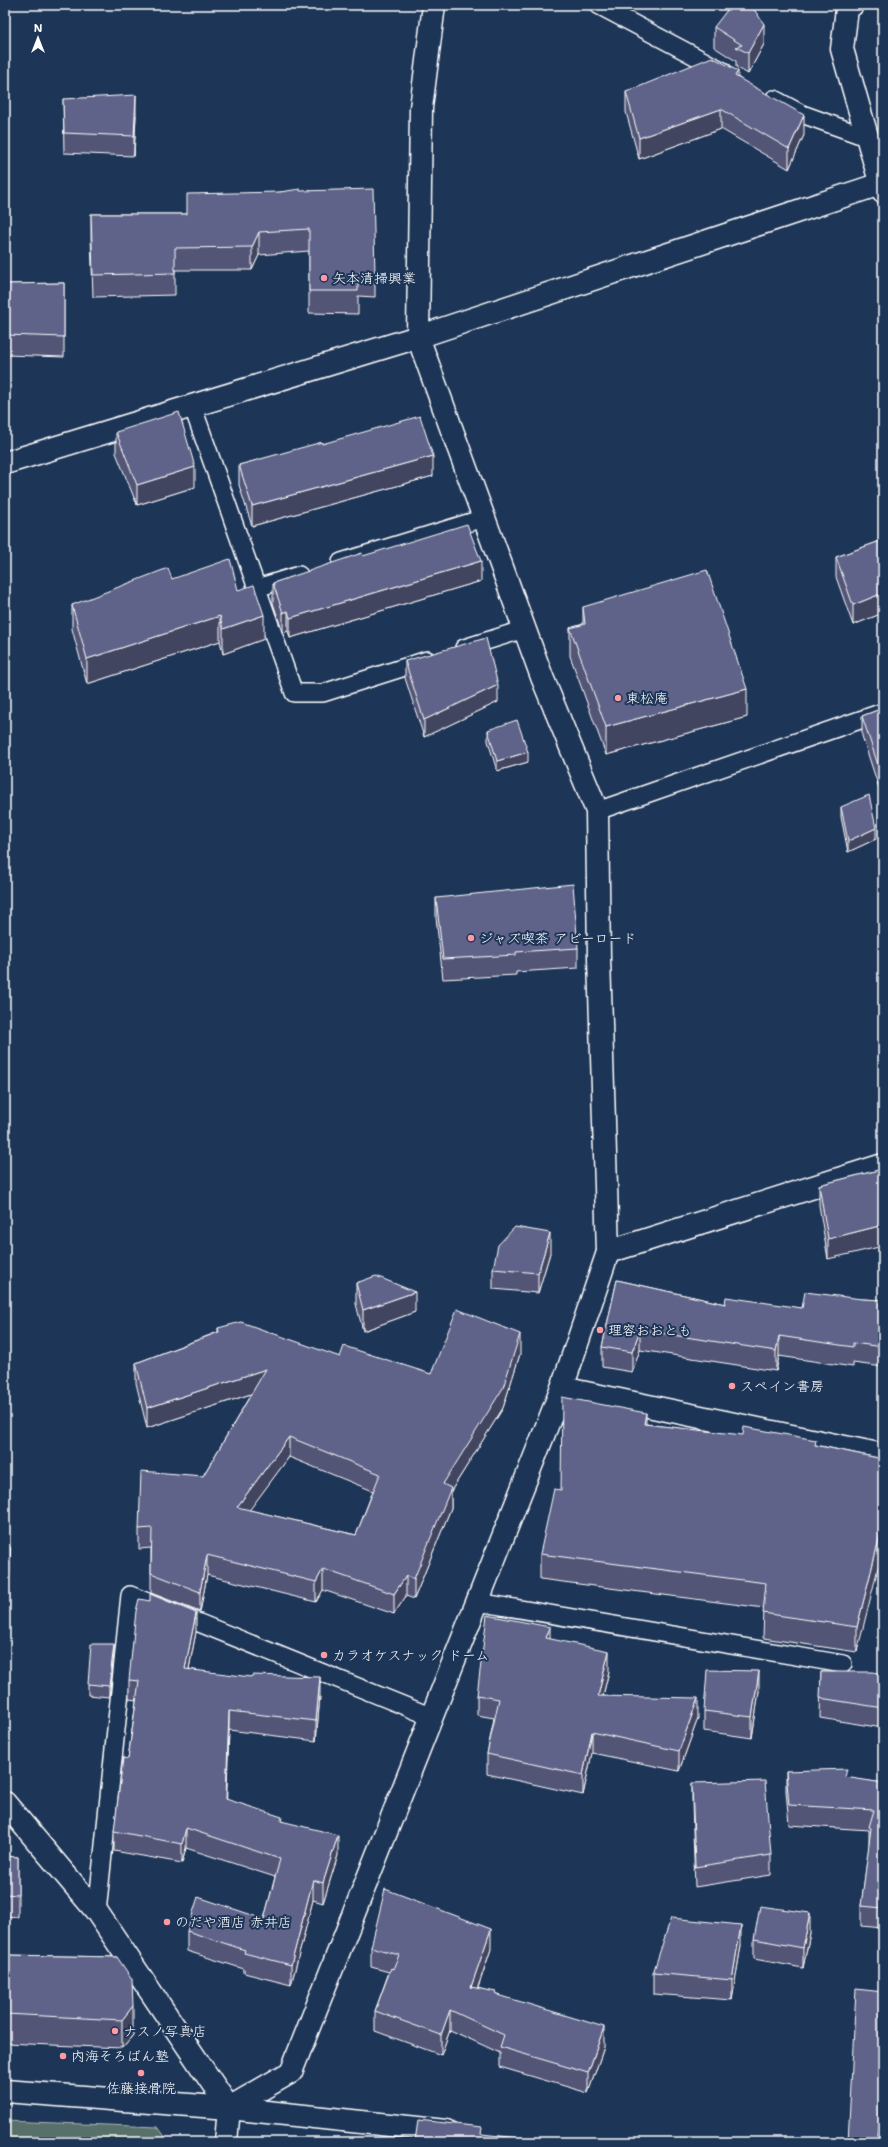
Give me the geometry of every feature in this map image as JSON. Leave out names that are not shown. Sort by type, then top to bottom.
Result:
[{"type":"street","points":[[229,2108],[291,2072],[562,1388],[608,1252],[599,958],[597,811],[542,677],[418,337],[421,108],[434,5]]},
{"type":"street","points":[[5,463],[418,337],[882,187],[866,137],[842,49],[847,9],[852,5]]},
{"type":"street","points":[[608,1252],[883,1165]]},
{"type":"street","points":[[562,1388],[883,1456]]},
{"type":"street","points":[[5,1803],[96,1912],[229,2108],[226,2142]]},
{"type":"street","points":[[5,2091],[229,2108],[464,2133]]},
{"type":"lane","points":[[598,5],[739,80]]},
{"type":"lane","points":[[760,91],[802,114],[866,137]]},
{"type":"lane","points":[[192,405],[294,693],[322,693],[525,629]]},
{"type":"lane","points":[[257,588],[484,518]]},
{"type":"lane","points":[[597,811],[883,712]]},
{"type":"lane","points":[[96,1912],[130,1595],[432,1717]]},
{"type":"lane","points":[[478,1602],[843,1664]]},
{"type":"green space","points":[[5,2121],[158,2127],[169,2142],[5,2142]]},
{"type":"building","points":[[731,5],[751,5],[764,24],[748,53],[736,47],[742,45],[714,27]]},
{"type":"building","points":[[712,57],[738,71],[735,76],[804,115],[789,149],[721,109],[639,138],[626,92]]},
{"type":"building","points":[[136,95],[134,136],[64,133],[63,99]]},
{"type":"building","points":[[300,189],[300,191],[373,189],[375,274],[358,273],[358,291],[309,291],[309,229],[259,232],[252,247],[175,248],[175,273],[93,275],[91,214],[187,214],[187,194],[280,192]]},
{"type":"building","points":[[64,283],[64,337],[5,335],[5,284]]},
{"type":"building","points":[[179,412],[195,467],[137,485],[116,432]]},
{"type":"building","points":[[420,416],[433,456],[252,506],[239,465],[322,442],[322,444]]},
{"type":"building","points":[[467,524],[481,561],[290,618],[288,611],[283,613],[273,583],[362,553],[363,556]]},
{"type":"building","points":[[883,540],[883,593],[853,605],[836,557]]},
{"type":"building","points":[[230,559],[238,590],[254,585],[264,615],[223,629],[220,616],[87,659],[72,605],[168,568],[172,579]]},
{"type":"building","points":[[707,570],[747,689],[606,727],[570,628],[585,624],[583,607]]},
{"type":"building","points":[[486,638],[498,685],[424,720],[405,661]]},
{"type":"building","points":[[883,708],[883,767],[879,768],[862,716]]},
{"type":"building","points":[[517,720],[528,752],[497,761],[488,730]]},
{"type":"building","points":[[869,795],[876,828],[848,841],[841,807]]},
{"type":"building","points":[[573,884],[578,948],[516,952],[516,955],[443,959],[436,898]]},
{"type":"building","points":[[883,1169],[883,1225],[828,1239],[819,1185]]},
{"type":"building","points":[[515,1227],[550,1233],[538,1273],[493,1269],[498,1245]]},
{"type":"building","points":[[376,1276],[415,1292],[363,1310],[356,1283]]},
{"type":"building","points":[[617,1280],[725,1304],[726,1297],[802,1308],[805,1292],[883,1300],[883,1347],[853,1343],[853,1347],[779,1336],[776,1351],[640,1330],[632,1352],[602,1347]]},
{"type":"building","points":[[457,1309],[520,1334],[503,1388],[443,1484],[451,1488],[414,1579],[406,1576],[394,1594],[323,1569],[316,1582],[207,1555],[200,1592],[151,1573],[152,1528],[139,1529],[141,1471],[203,1476],[266,1369],[147,1408],[136,1363],[219,1332],[218,1328],[241,1322],[340,1357],[344,1346],[431,1374]],"holes":[[[289,1437],[380,1474],[356,1535],[237,1507]]]},
{"type":"building","points":[[562,1397],[646,1413],[644,1424],[743,1435],[744,1427],[816,1440],[815,1445],[883,1459],[883,1523],[857,1627],[763,1613],[766,1583],[540,1554],[554,1489],[561,1490]]},
{"type":"building","points":[[5,1547],[10,1547],[8,1595],[5,1595]]},
{"type":"building","points":[[150,1594],[196,1613],[185,1669],[251,1677],[252,1675],[320,1677],[316,1721],[229,1711],[226,1799],[282,1817],[281,1821],[338,1835],[323,1883],[313,1880],[291,1965],[244,1953],[245,1950],[187,1931],[198,1897],[264,1919],[280,1859],[186,1828],[182,1844],[114,1831],[123,1758],[128,1759],[139,1681],[129,1680],[136,1611],[139,1599],[150,1601]]},
{"type":"building","points":[[487,1615],[550,1627],[546,1638],[609,1651],[598,1696],[698,1698],[679,1751],[592,1732],[583,1775],[487,1754],[499,1699],[477,1695]]},
{"type":"building","points":[[91,1644],[114,1644],[109,1686],[88,1684]]},
{"type":"building","points":[[707,1670],[759,1671],[752,1717],[704,1711]]},
{"type":"building","points":[[821,1672],[873,1672],[883,1674],[883,1708],[820,1698]]},
{"type":"building","points":[[847,1769],[845,1777],[883,1783],[883,1908],[861,1906],[871,1828],[869,1827],[874,1810],[789,1805],[786,1771]]},
{"type":"building","points":[[765,1781],[771,1855],[695,1867],[692,1783]]},
{"type":"building","points":[[5,1856],[18,1857],[18,1895],[5,1894]]},
{"type":"building","points":[[385,1889],[491,1929],[471,1987],[496,1992],[495,1994],[604,2027],[588,2073],[500,2047],[504,2035],[450,2010],[441,2035],[375,2011],[391,1968],[393,1969],[399,1955],[371,1947]]},
{"type":"building","points":[[760,1906],[810,1913],[803,1948],[754,1939]]},
{"type":"building","points":[[671,1918],[741,1925],[732,1980],[653,1973]]},
{"type":"building","points":[[5,1955],[117,1957],[132,1979],[133,2006],[122,2020],[5,2014]]},
{"type":"building","points":[[856,1989],[883,1992],[883,2088],[876,2142],[848,2142]]},
{"type":"building","points":[[418,2120],[482,2127],[481,2134],[558,2142],[415,2142]]},
{"type":"place","name":"矢本清掃興業","points":[[324,278]]},
{"type":"place","name":"東松庵","points":[[618,698]]},
{"type":"place","name":"ジャズ喫茶 アビーロード","points":[[471,938]]},
{"type":"place","name":"理容おおとも","points":[[600,1330]]},
{"type":"place","name":"スペイン書房","points":[[732,1386]]},
{"type":"place","name":"カラオケスナック ドーム","points":[[324,1655]]},
{"type":"place","name":"のだや酒店 赤井店","points":[[167,1922]]},
{"type":"place","name":"ナスノ写真店","points":[[115,2031]]},
{"type":"place","name":"内海そろばん塾","points":[[63,2056]]},
{"type":"place","name":"佐藤接骨院","points":[[141,2073]]}]
